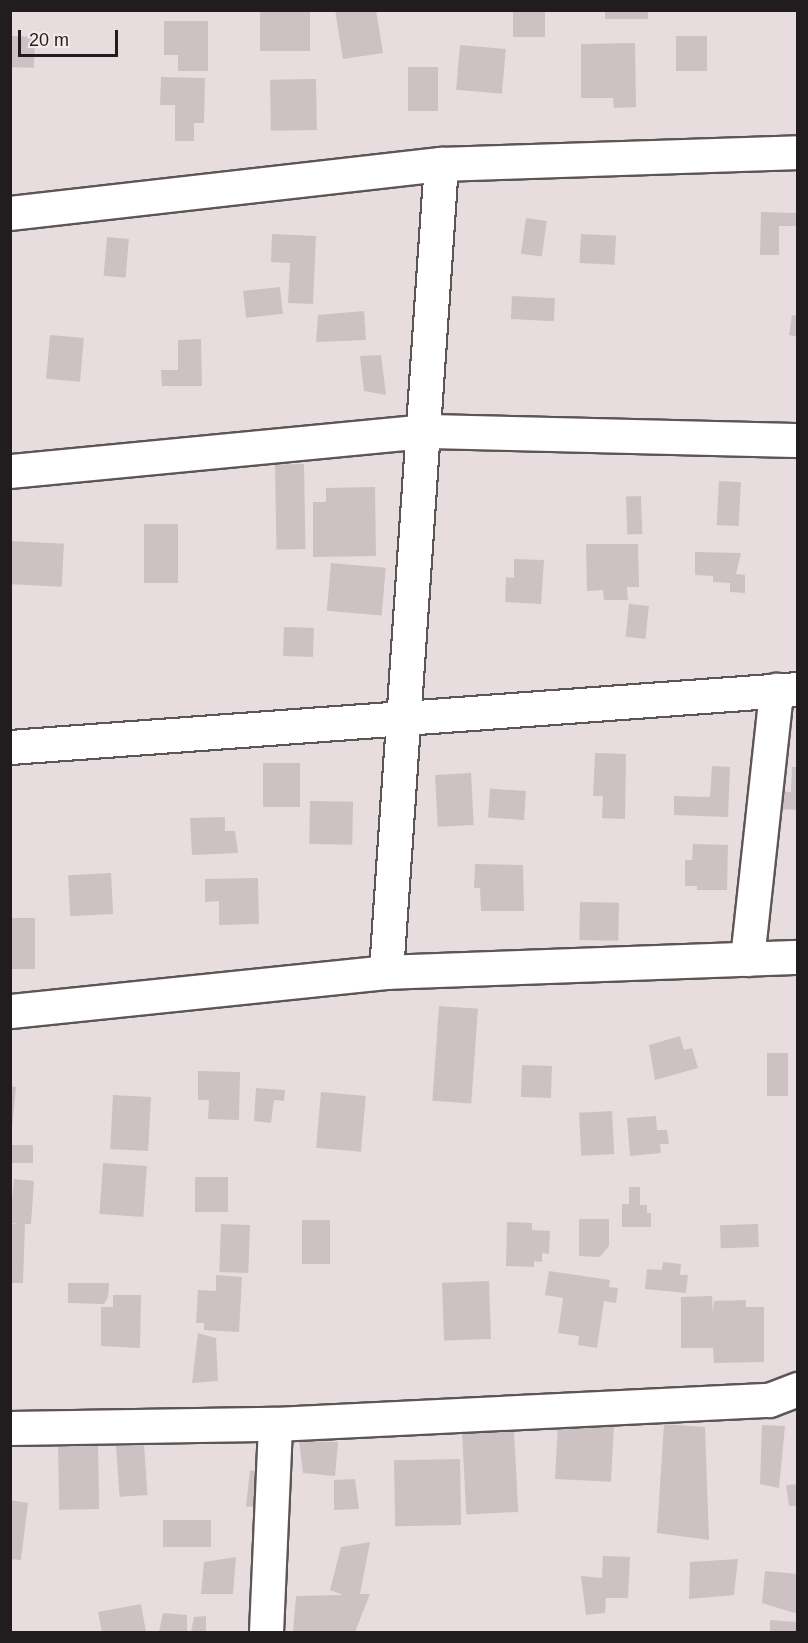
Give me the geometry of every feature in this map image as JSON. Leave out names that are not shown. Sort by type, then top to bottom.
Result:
[{"type":"street","points":[[10,213],[441,164],[798,152]]},
{"type":"street","points":[[386,972],[402,721],[426,431],[441,164]]},
{"type":"street","points":[[10,471],[426,431],[798,440]]},
{"type":"street","points":[[10,747],[402,721],[787,689],[747,959]]},
{"type":"street","points":[[10,1011],[386,972],[798,957]]},
{"type":"street","points":[[10,1428],[275,1424],[769,1400],[798,1389]]},
{"type":"street","points":[[266,1632],[275,1424]]},
{"type":"building","points":[[260,10],[310,10],[310,51],[260,51]]},
{"type":"building","points":[[335,10],[376,10],[383,53],[343,59]]},
{"type":"building","points":[[513,10],[545,10],[545,37],[513,37]]},
{"type":"building","points":[[605,10],[648,10],[648,19],[605,19]]},
{"type":"building","points":[[164,21],[208,21],[208,71],[178,71],[178,55],[164,55]]},
{"type":"building","points":[[10,36],[35,37],[34,68],[10,67]]},
{"type":"building","points":[[676,36],[707,36],[707,71],[676,71]]},
{"type":"building","points":[[635,43],[636,107],[614,108],[613,98],[581,98],[581,44]]},
{"type":"building","points":[[460,45],[506,49],[502,94],[456,90]]},
{"type":"building","points":[[408,67],[438,67],[438,111],[408,111]]},
{"type":"building","points":[[161,77],[205,78],[204,123],[194,123],[194,141],[175,141],[175,105],[160,105]]},
{"type":"building","points":[[316,79],[317,130],[271,131],[270,80]]},
{"type":"building","points":[[761,212],[798,213],[797,226],[779,226],[779,255],[760,255]]},
{"type":"building","points":[[526,218],[547,221],[542,257],[521,254]]},
{"type":"building","points":[[272,234],[316,236],[313,304],[288,303],[290,263],[271,262]]},
{"type":"building","points":[[581,234],[616,236],[614,265],[579,263]]},
{"type":"building","points":[[107,237],[129,239],[126,278],[104,276]]},
{"type":"building","points":[[280,287],[283,314],[246,318],[243,291]]},
{"type":"building","points":[[512,296],[555,298],[554,321],[511,319]]},
{"type":"building","points":[[364,311],[366,340],[316,342],[318,315]]},
{"type":"building","points":[[792,315],[798,316],[798,337],[789,335]]},
{"type":"building","points":[[50,335],[84,338],[80,382],[46,379]]},
{"type":"building","points":[[201,339],[202,386],[162,386],[161,370],[178,370],[178,340]]},
{"type":"building","points":[[381,355],[386,395],[364,391],[360,356]]},
{"type":"building","points":[[304,464],[305,549],[276,549],[275,465]]},
{"type":"building","points":[[719,481],[741,482],[739,526],[717,525]]},
{"type":"building","points":[[375,487],[376,556],[313,557],[313,502],[326,502],[326,488]]},
{"type":"building","points":[[641,496],[642,534],[627,535],[626,497]]},
{"type":"building","points":[[144,524],[178,524],[178,583],[144,583]]},
{"type":"building","points":[[10,541],[64,544],[62,587],[10,584]]},
{"type":"building","points":[[586,544],[638,544],[639,587],[627,587],[628,600],[604,600],[603,590],[587,591]]},
{"type":"building","points":[[695,552],[741,553],[736,574],[745,575],[745,593],[730,592],[730,583],[713,582],[713,576],[695,575]]},
{"type":"building","points":[[514,559],[544,560],[541,604],[505,602],[506,577],[514,578]]},
{"type":"building","points":[[331,563],[386,568],[382,616],[327,611]]},
{"type":"building","points":[[629,604],[649,606],[645,639],[626,637]]},
{"type":"building","points":[[284,627],[314,628],[313,657],[283,656]]},
{"type":"building","points":[[595,753],[626,754],[625,819],[602,818],[603,796],[593,796]]},
{"type":"building","points":[[263,763],[300,763],[300,807],[263,807]]},
{"type":"building","points":[[712,766],[730,767],[728,817],[674,815],[674,796],[710,797]]},
{"type":"building","points":[[792,767],[798,767],[798,810],[779,809],[779,791],[791,792]]},
{"type":"building","points":[[471,773],[474,825],[438,827],[435,775]]},
{"type":"building","points":[[490,788],[526,791],[524,820],[488,817]]},
{"type":"building","points":[[310,801],[353,802],[352,845],[309,844]]},
{"type":"building","points":[[225,817],[225,831],[235,831],[238,853],[192,855],[190,818]]},
{"type":"building","points":[[693,844],[728,845],[727,890],[697,890],[697,886],[685,886],[685,860],[692,860]]},
{"type":"building","points":[[475,864],[523,865],[524,911],[481,911],[480,888],[474,888]]},
{"type":"building","points":[[111,873],[113,914],[70,916],[68,875]]},
{"type":"building","points":[[258,878],[259,924],[219,925],[219,901],[205,902],[205,879]]},
{"type":"building","points":[[580,902],[619,903],[618,941],[579,940]]},
{"type":"building","points":[[10,918],[35,918],[35,969],[10,969]]},
{"type":"building","points":[[439,1006],[478,1009],[471,1103],[432,1101]]},
{"type":"building","points":[[680,1036],[684,1050],[692,1048],[698,1068],[655,1080],[649,1045]]},
{"type":"building","points":[[767,1053],[788,1053],[788,1096],[767,1096]]},
{"type":"building","points":[[522,1065],[552,1066],[551,1098],[521,1097]]},
{"type":"building","points":[[198,1071],[240,1072],[239,1120],[208,1119],[209,1100],[198,1100]]},
{"type":"building","points":[[10,1086],[16,1087],[12,1128],[10,1128]]},
{"type":"building","points":[[256,1088],[285,1090],[284,1101],[274,1100],[271,1123],[254,1121]]},
{"type":"building","points":[[321,1092],[366,1096],[361,1152],[316,1148]]},
{"type":"building","points":[[113,1095],[151,1097],[148,1151],[110,1149]]},
{"type":"building","points":[[612,1111],[614,1154],[581,1156],[579,1113]]},
{"type":"building","points":[[656,1116],[657,1130],[667,1130],[669,1144],[660,1144],[661,1153],[630,1156],[627,1118]]},
{"type":"building","points":[[10,1145],[33,1145],[33,1163],[10,1163]]},
{"type":"building","points":[[103,1163],[147,1166],[143,1217],[99,1214]]},
{"type":"building","points":[[195,1177],[228,1177],[228,1212],[195,1212]]},
{"type":"building","points":[[14,1179],[34,1181],[31,1224],[25,1224],[23,1283],[10,1283],[10,1224],[20,1224],[10,1223]]},
{"type":"building","points":[[629,1187],[640,1187],[640,1205],[647,1205],[647,1213],[651,1213],[651,1227],[622,1227],[622,1204],[629,1204]]},
{"type":"building","points":[[579,1219],[609,1219],[609,1246],[600,1257],[579,1256]]},
{"type":"building","points":[[302,1220],[330,1220],[330,1264],[302,1264]]},
{"type":"building","points":[[507,1222],[532,1223],[532,1230],[550,1231],[549,1254],[542,1253],[542,1262],[534,1261],[534,1267],[506,1266]]},
{"type":"building","points":[[221,1224],[250,1225],[248,1273],[219,1272]]},
{"type":"building","points":[[758,1224],[759,1247],[721,1248],[720,1225]]},
{"type":"building","points":[[663,1262],[681,1264],[680,1275],[688,1275],[686,1293],[645,1289],[647,1269],[662,1270]]},
{"type":"building","points":[[549,1271],[610,1280],[609,1287],[618,1288],[616,1303],[604,1301],[597,1348],[578,1345],[579,1336],[558,1333],[563,1298],[545,1295]]},
{"type":"building","points":[[216,1275],[242,1277],[239,1332],[204,1330],[204,1323],[196,1323],[198,1290],[216,1291]]},
{"type":"building","points":[[489,1281],[491,1339],[444,1341],[442,1283]]},
{"type":"building","points":[[68,1283],[109,1283],[108,1297],[104,1304],[68,1303]]},
{"type":"building","points":[[113,1295],[141,1295],[140,1348],[101,1346],[101,1307],[113,1307]]},
{"type":"building","points":[[712,1296],[713,1314],[714,1301],[746,1300],[746,1307],[764,1307],[764,1362],[714,1363],[713,1348],[681,1348],[681,1297]]},
{"type":"building","points":[[198,1333],[216,1338],[218,1381],[192,1383]]},
{"type":"building","points":[[558,1423],[614,1426],[611,1482],[555,1479]]},
{"type":"building","points":[[664,1424],[705,1427],[709,1540],[657,1533]]},
{"type":"building","points":[[762,1425],[785,1426],[779,1488],[760,1484]]},
{"type":"building","points":[[514,1431],[518,1512],[466,1515],[462,1434]]},
{"type":"building","points":[[299,1441],[338,1442],[335,1476],[303,1473]]},
{"type":"building","points":[[98,1442],[99,1509],[59,1510],[58,1443]]},
{"type":"building","points":[[144,1444],[148,1495],[120,1497],[116,1446]]},
{"type":"building","points":[[460,1459],[461,1525],[395,1526],[394,1460]]},
{"type":"building","points":[[250,1470],[268,1473],[266,1505],[246,1507]]},
{"type":"building","points":[[355,1479],[359,1509],[334,1510],[334,1480]]},
{"type":"building","points":[[798,1484],[798,1506],[789,1506],[786,1485]]},
{"type":"building","points":[[10,1500],[28,1503],[21,1560],[10,1559]]},
{"type":"building","points":[[163,1520],[211,1520],[211,1547],[163,1547]]},
{"type":"building","points":[[370,1542],[360,1594],[370,1594],[355,1632],[293,1632],[296,1596],[343,1595],[330,1590],[341,1547]]},
{"type":"building","points":[[603,1556],[630,1557],[628,1598],[606,1598],[605,1613],[586,1615],[581,1576],[602,1578]]},
{"type":"building","points":[[236,1557],[233,1594],[201,1594],[204,1562]]},
{"type":"building","points":[[738,1559],[734,1595],[689,1599],[690,1562]]},
{"type":"building","points":[[765,1571],[798,1574],[798,1614],[762,1603]]},
{"type":"building","points":[[141,1604],[146,1632],[102,1632],[98,1612]]},
{"type":"building","points":[[163,1613],[187,1615],[187,1632],[159,1632]]},
{"type":"building","points":[[206,1616],[206,1632],[191,1632],[194,1617]]},
{"type":"building","points":[[770,1620],[798,1622],[798,1632],[770,1632]]}]
